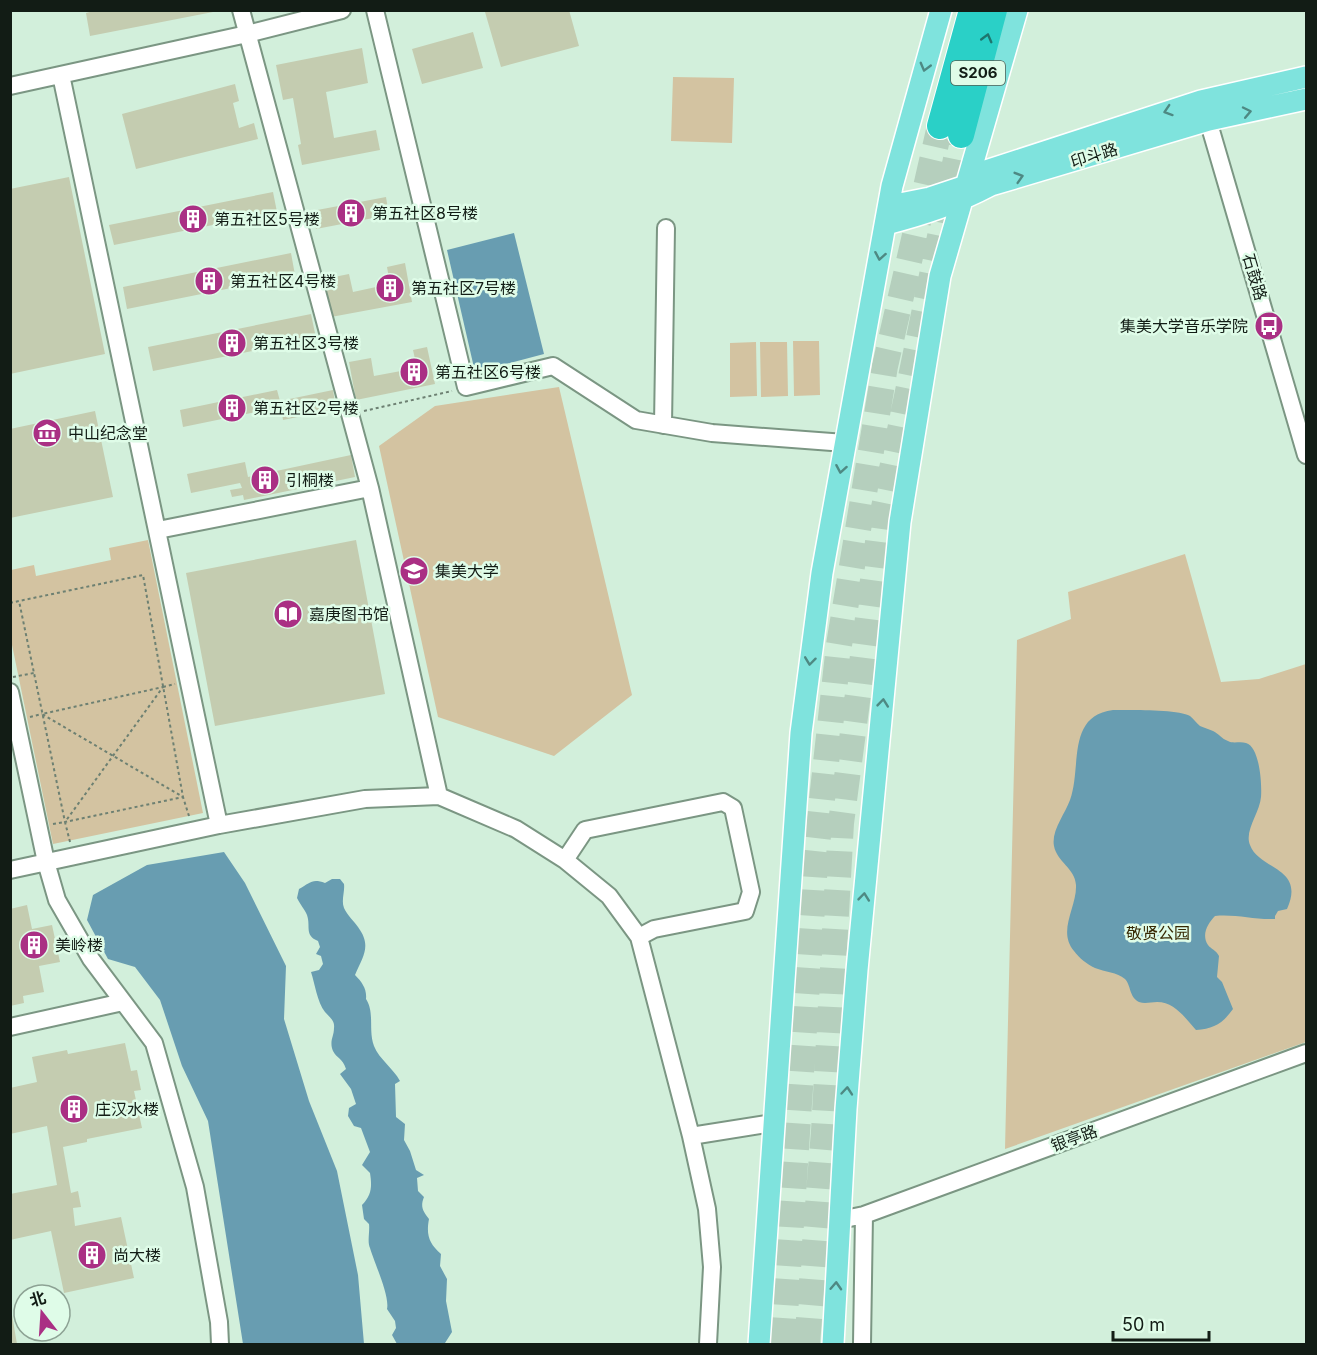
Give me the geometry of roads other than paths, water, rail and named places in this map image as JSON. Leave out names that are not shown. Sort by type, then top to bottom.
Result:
[{"type":"highway","name":"S206","points":[[972,10],[950,131],[994,10]]},
{"type":"main road","points":[[759,1344],[801,733],[822,573],[892,186],[941,10]]},
{"type":"main road","points":[[833,1344],[846,1109],[857,970],[900,522],[940,276],[1017,10]]},
{"type":"main road","name":"印斗路","points":[[888,215],[930,198],[964,193],[986,171],[1205,111],[1306,77]]},
{"type":"main road","name":"印斗路","points":[[1205,111],[1306,99]]},
{"type":"street","points":[[241,10],[370,488],[439,796]]},
{"type":"street","points":[[10,86],[247,34],[342,10]]},
{"type":"street","points":[[375,10],[466,387],[553,366],[636,420],[712,434],[845,443]]},
{"type":"street","points":[[61,75],[219,825]]},
{"type":"street","name":"石鼓路","points":[[1205,111],[1306,454]]},
{"type":"street","points":[[663,425],[666,228]]},
{"type":"street","points":[[158,530],[370,488]]},
{"type":"street","points":[[10,692],[46,862],[57,900],[91,959],[153,1043],[195,1187],[219,1322],[220,1344]]},
{"type":"street","points":[[10,870],[219,825],[365,799],[439,796],[516,829],[565,860],[609,896],[639,937],[692,1136],[708,1220],[712,1267],[708,1344]]},
{"type":"street","points":[[565,860],[585,830],[723,802],[732,808],[751,892],[745,911],[654,929],[639,937]]},
{"type":"street","points":[[10,1027],[123,1002]]},
{"type":"street","name":"银亭路","points":[[840,1220],[864,1215],[1306,1053]]},
{"type":"street","points":[[692,1136],[773,1123]]},
{"type":"street","points":[[862,1344],[864,1215]]},
{"type":"water","points":[[514,233],[544,354],[475,372],[447,250]]},
{"type":"water","points":[[1113,710],[1153,710],[1190,716],[1200,726],[1215,732],[1226,740],[1251,746],[1257,759],[1261,797],[1249,834],[1250,845],[1262,860],[1286,877],[1291,895],[1287,909],[1278,911],[1275,919],[1215,916],[1210,922],[1205,933],[1206,941],[1219,956],[1217,977],[1222,982],[1233,1009],[1222,1022],[1213,1027],[1196,1030],[1179,1011],[1169,1005],[1139,1002],[1133,997],[1125,979],[1089,965],[1078,956],[1069,943],[1067,927],[1076,885],[1073,874],[1056,852],[1055,834],[1070,800],[1082,732],[1088,722],[1098,714]]},
{"type":"water","points":[[224,852],[245,883],[286,966],[284,1019],[309,1101],[337,1171],[358,1275],[364,1344],[243,1344],[208,1121],[182,1066],[160,1000],[135,967],[108,959],[87,920],[93,895],[147,865]]},
{"type":"water","points":[[332,879],[340,879],[344,884],[344,908],[365,940],[365,951],[355,975],[366,992],[374,1046],[400,1081],[395,1084],[396,1117],[405,1124],[404,1140],[416,1170],[424,1175],[417,1178],[418,1191],[424,1197],[422,1206],[429,1219],[429,1238],[441,1254],[440,1266],[447,1279],[446,1301],[452,1332],[445,1343],[397,1344],[392,1335],[396,1328],[395,1321],[387,1309],[384,1288],[369,1246],[369,1224],[364,1219],[362,1205],[369,1194],[371,1178],[370,1173],[362,1165],[370,1152],[361,1128],[354,1126],[348,1116],[349,1108],[356,1104],[351,1089],[340,1074],[346,1069],[332,1048],[334,1023],[320,1003],[311,972],[319,970],[323,964],[321,956],[316,954],[320,947],[318,941],[309,933],[307,915],[297,898],[299,889],[309,883],[317,881],[325,883]]},
{"type":"tunnel","points":[[783,1344],[815,863],[839,645],[885,366],[940,126]]},
{"type":"tunnel","points":[[807,1344],[824,1131],[841,823],[880,527],[961,135]]},
{"type":"place","name":"第五社区8号楼","points":[[351,213]]},
{"type":"place","name":"第五社区5号楼","points":[[193,219]]},
{"type":"place","name":"第五社区4号楼","points":[[209,281]]},
{"type":"place","name":"第五社区7号楼","points":[[390,288]]},
{"type":"place","name":"集美大学音乐学院","points":[[1269,326]]},
{"type":"place","name":"第五社区3号楼","points":[[232,343]]},
{"type":"place","name":"第五社区6号楼","points":[[414,372]]},
{"type":"place","name":"第五社区2号楼","points":[[232,408]]},
{"type":"place","name":"中山纪念堂","points":[[47,433]]},
{"type":"place","name":"引桐楼","points":[[265,480]]},
{"type":"place","name":"集美大学","points":[[414,571]]},
{"type":"place","name":"嘉庚图书馆","points":[[288,614]]},
{"type":"place","name":"美岭楼","points":[[34,945]]},
{"type":"place","name":"庄汉水楼","points":[[74,1109]]},
{"type":"place","name":"尚大楼","points":[[92,1255]]},
{"type":"park label","name":"敬贤公园","points":[[1158,933]]}]
